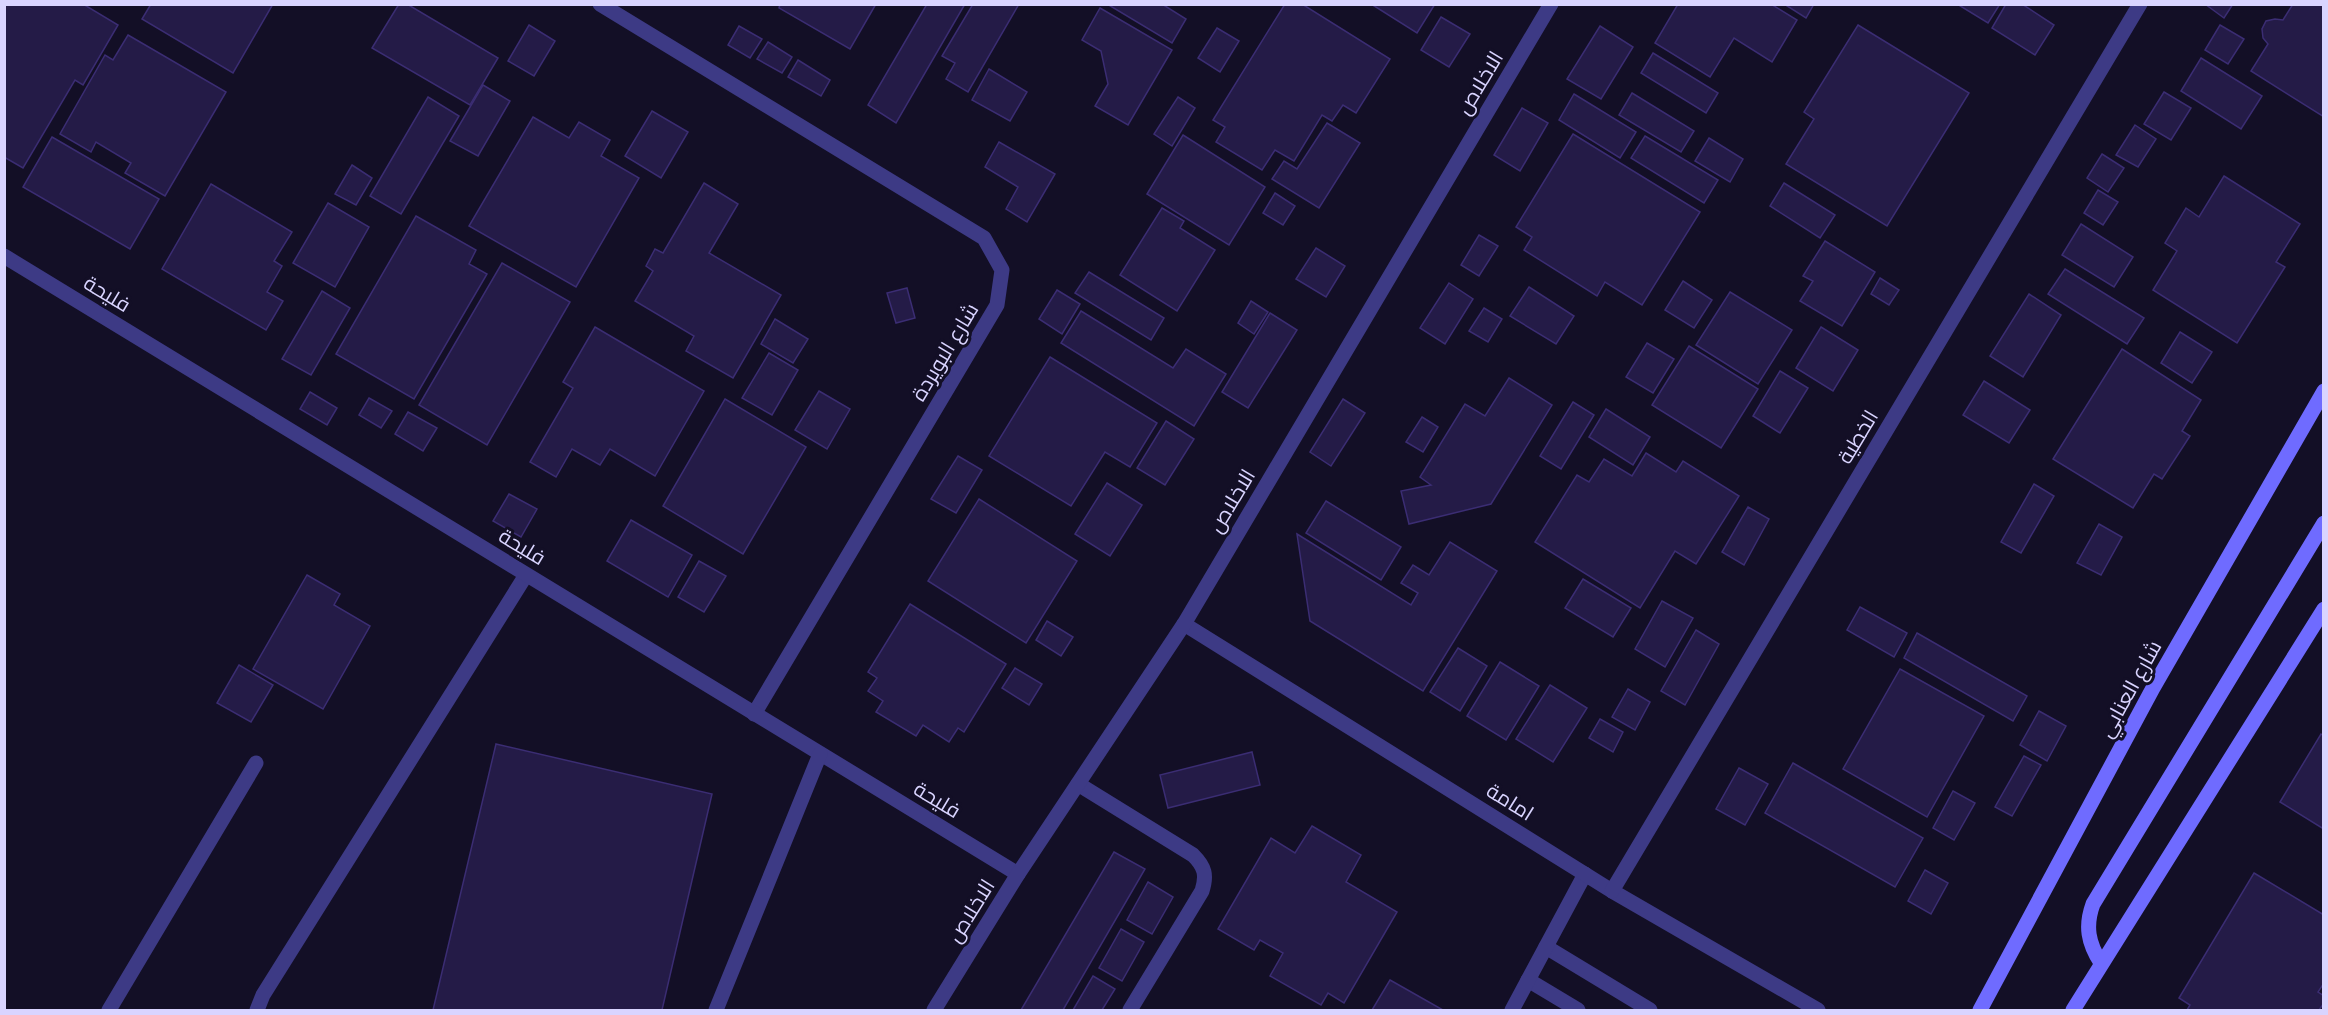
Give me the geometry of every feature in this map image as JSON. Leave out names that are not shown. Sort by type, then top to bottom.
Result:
[{"type":"street","name":"شارع البويردة","points":[[600,4],[984,238],[1002,270],[997,305],[754,714]]},
{"type":"street","name":"الخطية","points":[[1612,891],[2140,4]]},
{"type":"street","name":"الاخلاص","points":[[934,1011],[1018,874],[1184,624],[1548,5]]},
{"type":"street","name":"فليحة","points":[[4,256],[1018,874]]},
{"type":"street","name":"شارع العنابي","points":[[1979,1009],[2153,688],[2324,391]]},
{"type":"street","points":[[2101,963],[2092,950],[2088,934],[2088,919],[2093,904],[2324,523]]},
{"type":"street","points":[[257,1011],[275,975],[526,575]]},
{"type":"street","points":[[2073,1011],[2324,609]]},
{"type":"street","name":"امامة","points":[[1184,624],[1612,891],[1818,1011]]},
{"type":"street","points":[[716,1011],[820,754]]},
{"type":"street","points":[[109,1011],[256,763]]},
{"type":"street","points":[[1078,784],[1193,855],[1203,864],[1206,878],[1202,891],[1130,1011]]},
{"type":"street","points":[[1513,1010],[1585,874]]},
{"type":"street","points":[[1546,947],[1650,1011]]},
{"type":"street","points":[[1528,980],[1578,1011]]},
{"type":"building","points":[[4,4],[83,4],[118,25],[83,85],[75,80],[23,168],[4,157]]},
{"type":"building","points":[[151,4],[273,4],[233,73],[142,19]]},
{"type":"building","points":[[399,4],[407,4],[498,58],[470,105],[372,48]]},
{"type":"building","points":[[780,4],[876,4],[850,49],[779,8]]},
{"type":"building","points":[[927,4],[965,4],[896,123],[868,105]]},
{"type":"building","points":[[973,4],[1019,4],[968,92],[946,79],[955,63],[942,56]]},
{"type":"building","points":[[1107,4],[1162,4],[1186,19],[1172,43]]},
{"type":"building","points":[[1285,4],[1302,4],[1390,59],[1356,113],[1343,105],[1332,121],[1322,115],[1294,161],[1275,150],[1262,170],[1216,142],[1225,127],[1213,120]]},
{"type":"building","points":[[1371,4],[1435,4],[1417,33]]},
{"type":"building","points":[[1678,4],[1771,4],[1797,20],[1772,62],[1734,38],[1710,77],[1655,43]]},
{"type":"building","points":[[1784,4],[1814,4],[1806,18]]},
{"type":"building","points":[[1957,4],[2000,4],[1988,23]]},
{"type":"building","points":[[2006,4],[2022,4],[2054,25],[2035,55],[1992,28]]},
{"type":"building","points":[[2205,4],[2233,4],[2224,18]]},
{"type":"building","points":[[2293,4],[2324,4],[2324,117],[2251,71],[2268,44],[2263,38],[2262,29],[2266,21],[2283,20]]},
{"type":"building","points":[[1100,8],[1172,50],[1128,125],[1095,106],[1108,84],[1101,51],[1082,40]]},
{"type":"building","points":[[1441,17],[1470,34],[1449,67],[1421,50]]},
{"type":"building","points":[[529,25],[555,41],[534,76],[508,61]]},
{"type":"building","points":[[1858,25],[1969,93],[1887,226],[1786,164],[1814,119],[1804,112]]},
{"type":"building","points":[[2220,25],[2244,39],[2228,64],[2205,50]]},
{"type":"building","points":[[739,26],[762,39],[750,58],[728,45]]},
{"type":"building","points":[[1600,26],[1633,47],[1601,99],[1567,79]]},
{"type":"building","points":[[1217,28],[1239,41],[1220,72],[1198,58]]},
{"type":"building","points":[[128,35],[226,92],[165,196],[125,173],[131,163],[96,142],[91,152],[60,134],[105,55],[113,60]]},
{"type":"building","points":[[768,42],[792,57],[782,73],[757,59]]},
{"type":"building","points":[[1653,53],[1718,93],[1706,113],[1641,73]]},
{"type":"building","points":[[2201,58],[2262,96],[2241,129],[2181,91]]},
{"type":"building","points":[[798,60],[830,80],[821,96],[788,77]]},
{"type":"building","points":[[989,69],[1027,92],[1010,121],[972,100]]},
{"type":"building","points":[[483,85],[510,101],[478,156],[450,141]]},
{"type":"building","points":[[2164,92],[2191,108],[2171,140],[2144,124]]},
{"type":"building","points":[[1632,93],[1694,131],[1681,152],[1619,115]]},
{"type":"building","points":[[1574,94],[1636,132],[1620,158],[1559,120]]},
{"type":"building","points":[[428,97],[459,116],[401,214],[370,196]]},
{"type":"building","points":[[1178,97],[1195,108],[1172,146],[1154,134]]},
{"type":"building","points":[[1522,108],[1548,123],[1520,171],[1494,155]]},
{"type":"building","points":[[652,111],[688,132],[661,178],[625,156]]},
{"type":"building","points":[[533,117],[569,138],[579,122],[610,140],[601,156],[639,178],[576,287],[469,226]]},
{"type":"building","points":[[1327,123],[1360,143],[1319,208],[1272,179],[1284,161],[1297,169]]},
{"type":"building","points":[[2135,125],[2156,139],[2138,167],[2116,155]]},
{"type":"building","points":[[1573,134],[1700,212],[1642,305],[1605,282],[1597,296],[1524,250],[1532,237],[1516,227]]},
{"type":"building","points":[[1183,135],[1265,187],[1229,245],[1147,194]]},
{"type":"building","points":[[1645,136],[1718,180],[1704,203],[1631,158]]},
{"type":"building","points":[[52,137],[159,199],[130,249],[23,187]]},
{"type":"building","points":[[1709,138],[1743,159],[1730,182],[1695,161]]},
{"type":"building","points":[[999,142],[1055,174],[1027,222],[1006,209],[1018,187],[985,167]]},
{"type":"building","points":[[2102,154],[2124,168],[2108,192],[2087,178]]},
{"type":"building","points":[[352,165],[372,178],[356,205],[335,194]]},
{"type":"building","points":[[2224,176],[2300,224],[2276,262],[2285,267],[2237,343],[2153,290],[2177,251],[2165,243],[2186,208],[2199,217]]},
{"type":"building","points":[[704,183],[738,204],[709,253],[781,295],[733,378],[686,351],[694,336],[635,301],[653,271],[646,266],[655,249],[663,253]]},
{"type":"building","points":[[1784,183],[1835,215],[1820,238],[1770,206]]},
{"type":"building","points":[[211,184],[292,232],[274,261],[282,266],[267,292],[283,301],[266,330],[162,269]]},
{"type":"building","points":[[2098,190],[2118,202],[2103,225],[2084,213]]},
{"type":"building","points":[[1275,193],[1295,206],[1283,225],[1263,213]]},
{"type":"building","points":[[328,203],[369,227],[335,287],[293,263]]},
{"type":"building","points":[[1162,208],[1184,221],[1180,228],[1215,250],[1177,311],[1120,275]]},
{"type":"building","points":[[416,216],[476,250],[469,264],[487,274],[414,399],[336,354]]},
{"type":"building","points":[[2081,224],[2133,257],[2114,287],[2062,255]]},
{"type":"building","points":[[1479,235],[1498,246],[1479,276],[1461,265]]},
{"type":"building","points":[[1825,241],[1875,272],[1842,326],[1800,301],[1813,281],[1803,276]]},
{"type":"building","points":[[1316,248],[1345,266],[1326,297],[1296,279]]},
{"type":"building","points":[[502,263],[570,302],[487,445],[419,405]]},
{"type":"building","points":[[2065,269],[2144,318],[2127,344],[2048,294]]},
{"type":"building","points":[[1089,272],[1164,318],[1151,340],[1075,293]]},
{"type":"building","points":[[1880,278],[1899,290],[1889,305],[1871,294]]},
{"type":"building","points":[[1683,281],[1712,300],[1694,328],[1665,310]]},
{"type":"building","points":[[1449,283],[1473,299],[1445,344],[1420,328]]},
{"type":"building","points":[[1529,287],[1574,316],[1556,344],[1510,316]]},
{"type":"building","points":[[907,288],[915,318],[896,323],[887,293]]},
{"type":"building","points":[[1057,290],[1080,304],[1062,334],[1039,319]]},
{"type":"building","points":[[322,291],[350,308],[311,375],[282,359]]},
{"type":"building","points":[[1730,292],[1792,330],[1758,384],[1696,345]]},
{"type":"building","points":[[2029,294],[2061,315],[2023,377],[1990,356]]},
{"type":"building","points":[[1251,301],[1268,312],[1254,334],[1238,323]]},
{"type":"building","points":[[1484,308],[1502,319],[1488,342],[1469,331]]},
{"type":"building","points":[[1081,311],[1173,368],[1186,349],[1226,374],[1194,426],[1061,343]]},
{"type":"building","points":[[1270,313],[1297,330],[1248,408],[1222,392]]},
{"type":"building","points":[[775,319],[808,339],[793,363],[761,344]]},
{"type":"building","points":[[595,327],[704,391],[655,476],[610,449],[600,465],[572,449],[556,477],[530,462],[573,388],[563,382]]},
{"type":"building","points":[[1821,327],[1858,350],[1833,391],[1796,368]]},
{"type":"building","points":[[2180,332],[2212,352],[2192,383],[2161,363]]},
{"type":"building","points":[[1647,343],[1674,359],[1653,393],[1626,377]]},
{"type":"building","points":[[1689,346],[1758,389],[1721,448],[1652,405]]},
{"type":"building","points":[[2122,349],[2201,400],[2182,431],[2190,436],[2162,479],[2154,474],[2133,508],[2053,459]]},
{"type":"building","points":[[769,353],[798,370],[772,415],[742,398]]},
{"type":"building","points":[[1050,357],[1157,423],[1130,467],[1105,452],[1071,506],[989,456]]},
{"type":"building","points":[[1780,371],[1808,388],[1780,433],[1753,416]]},
{"type":"building","points":[[1509,378],[1552,405],[1491,504],[1409,524],[1401,491],[1431,485],[1420,477],[1465,404],[1485,416]]},
{"type":"building","points":[[1984,381],[2030,410],[2009,443],[1963,415]]},
{"type":"building","points":[[819,391],[850,409],[827,449],[795,430]]},
{"type":"building","points":[[310,392],[337,408],[327,425],[300,409]]},
{"type":"building","points":[[369,398],[392,411],[381,428],[359,415]]},
{"type":"building","points":[[725,399],[806,447],[743,554],[663,506]]},
{"type":"building","points":[[1343,399],[1365,413],[1331,466],[1310,452]]},
{"type":"building","points":[[1573,402],[1594,415],[1561,469],[1540,456]]},
{"type":"building","points":[[1606,409],[1650,437],[1633,465],[1589,437]]},
{"type":"building","points":[[408,412],[437,428],[423,451],[395,434]]},
{"type":"building","points":[[1422,417],[1438,427],[1423,452],[1406,442]]},
{"type":"building","points":[[1166,421],[1194,439],[1165,485],[1137,468]]},
{"type":"building","points":[[1646,453],[1676,472],[1683,461],[1739,496],[1696,564],[1675,551],[1640,608],[1535,542],[1577,475],[1589,482],[1604,459],[1632,476]]},
{"type":"building","points":[[958,456],[982,470],[956,513],[931,499]]},
{"type":"building","points":[[1107,483],[1142,505],[1110,556],[1075,534]]},
{"type":"building","points":[[2034,484],[2054,496],[2021,553],[2001,542]]},
{"type":"building","points":[[509,494],[537,509],[521,537],[493,521]]},
{"type":"building","points":[[979,499],[1077,561],[1026,643],[928,581]]},
{"type":"building","points":[[1326,501],[1401,547],[1381,580],[1306,533]]},
{"type":"building","points":[[1748,507],[1769,519],[1744,565],[1722,552]]},
{"type":"building","points":[[631,520],[692,555],[668,597],[607,561]]},
{"type":"building","points":[[2099,524],[2122,537],[2101,575],[2077,563]]},
{"type":"building","points":[[1297,534],[1411,605],[1418,593],[1401,583],[1413,565],[1429,575],[1450,542],[1497,571],[1423,691],[1310,621]]},
{"type":"building","points":[[699,561],[726,576],[704,612],[678,597]]},
{"type":"building","points":[[307,575],[340,594],[334,605],[370,626],[323,709],[253,669]]},
{"type":"building","points":[[1583,579],[1631,608],[1613,637],[1565,608]]},
{"type":"building","points":[[1662,601],[1693,618],[1665,667],[1635,649]]},
{"type":"building","points":[[910,604],[1006,664],[964,732],[958,728],[949,742],[923,725],[916,736],[876,712],[883,701],[868,691],[877,678],[868,672]]},
{"type":"building","points":[[1860,607],[1907,633],[1894,657],[1847,630]]},
{"type":"building","points":[[1047,621],[1073,637],[1061,656],[1036,640]]},
{"type":"building","points":[[1696,630],[1719,644],[1685,705],[1661,691]]},
{"type":"building","points":[[1917,633],[2027,696],[2013,721],[1904,658]]},
{"type":"building","points":[[1458,648],[1487,666],[1460,711],[1430,692]]},
{"type":"building","points":[[1500,662],[1539,686],[1506,740],[1467,716]]},
{"type":"building","points":[[239,665],[273,685],[251,722],[217,703]]},
{"type":"building","points":[[1015,668],[1042,684],[1029,705],[1002,688]]},
{"type":"building","points":[[1900,669],[1984,716],[1927,817],[1843,769]]},
{"type":"building","points":[[1550,685],[1587,708],[1553,762],[1516,739]]},
{"type":"building","points":[[1628,689],[1650,702],[1635,730],[1612,717]]},
{"type":"building","points":[[2039,711],[2066,726],[2047,761],[2020,745]]},
{"type":"building","points":[[1600,719],[1623,732],[1613,752],[1589,738]]},
{"type":"building","points":[[2321,734],[2324,736],[2324,825],[2322,828],[2280,802]]},
{"type":"building","points":[[496,744],[712,794],[662,1010],[433,1010]]},
{"type":"building","points":[[1252,752],[1260,785],[1168,808],[1160,775]]},
{"type":"building","points":[[2024,756],[2041,765],[2012,816],[1995,807]]},
{"type":"building","points":[[1793,763],[1923,838],[1895,887],[1765,813]]},
{"type":"building","points":[[1739,768],[1768,784],[1745,825],[1716,809]]},
{"type":"building","points":[[1953,791],[1975,803],[1954,840],[1933,828]]},
{"type":"building","points":[[1312,826],[1361,855],[1346,882],[1397,912],[1344,1003],[1328,993],[1321,1005],[1270,976],[1283,953],[1260,940],[1254,950],[1218,929],[1271,838],[1295,853]]},
{"type":"building","points":[[1114,852],[1145,869],[1063,1010],[1021,1010]]},
{"type":"building","points":[[1925,870],[1948,883],[1931,914],[1908,901]]},
{"type":"building","points":[[2254,873],[2324,915],[2324,983],[2318,992],[2324,996],[2324,1003],[2319,1010],[2187,1010],[2190,1005],[2179,998]]},
{"type":"building","points":[[1148,882],[1173,897],[1152,934],[1127,920]]},
{"type":"building","points":[[1121,929],[1144,942],[1122,981],[1099,968]]},
{"type":"building","points":[[1093,976],[1115,989],[1102,1010],[1073,1010]]},
{"type":"building","points":[[1390,980],[1443,1010],[1372,1010]]}]
